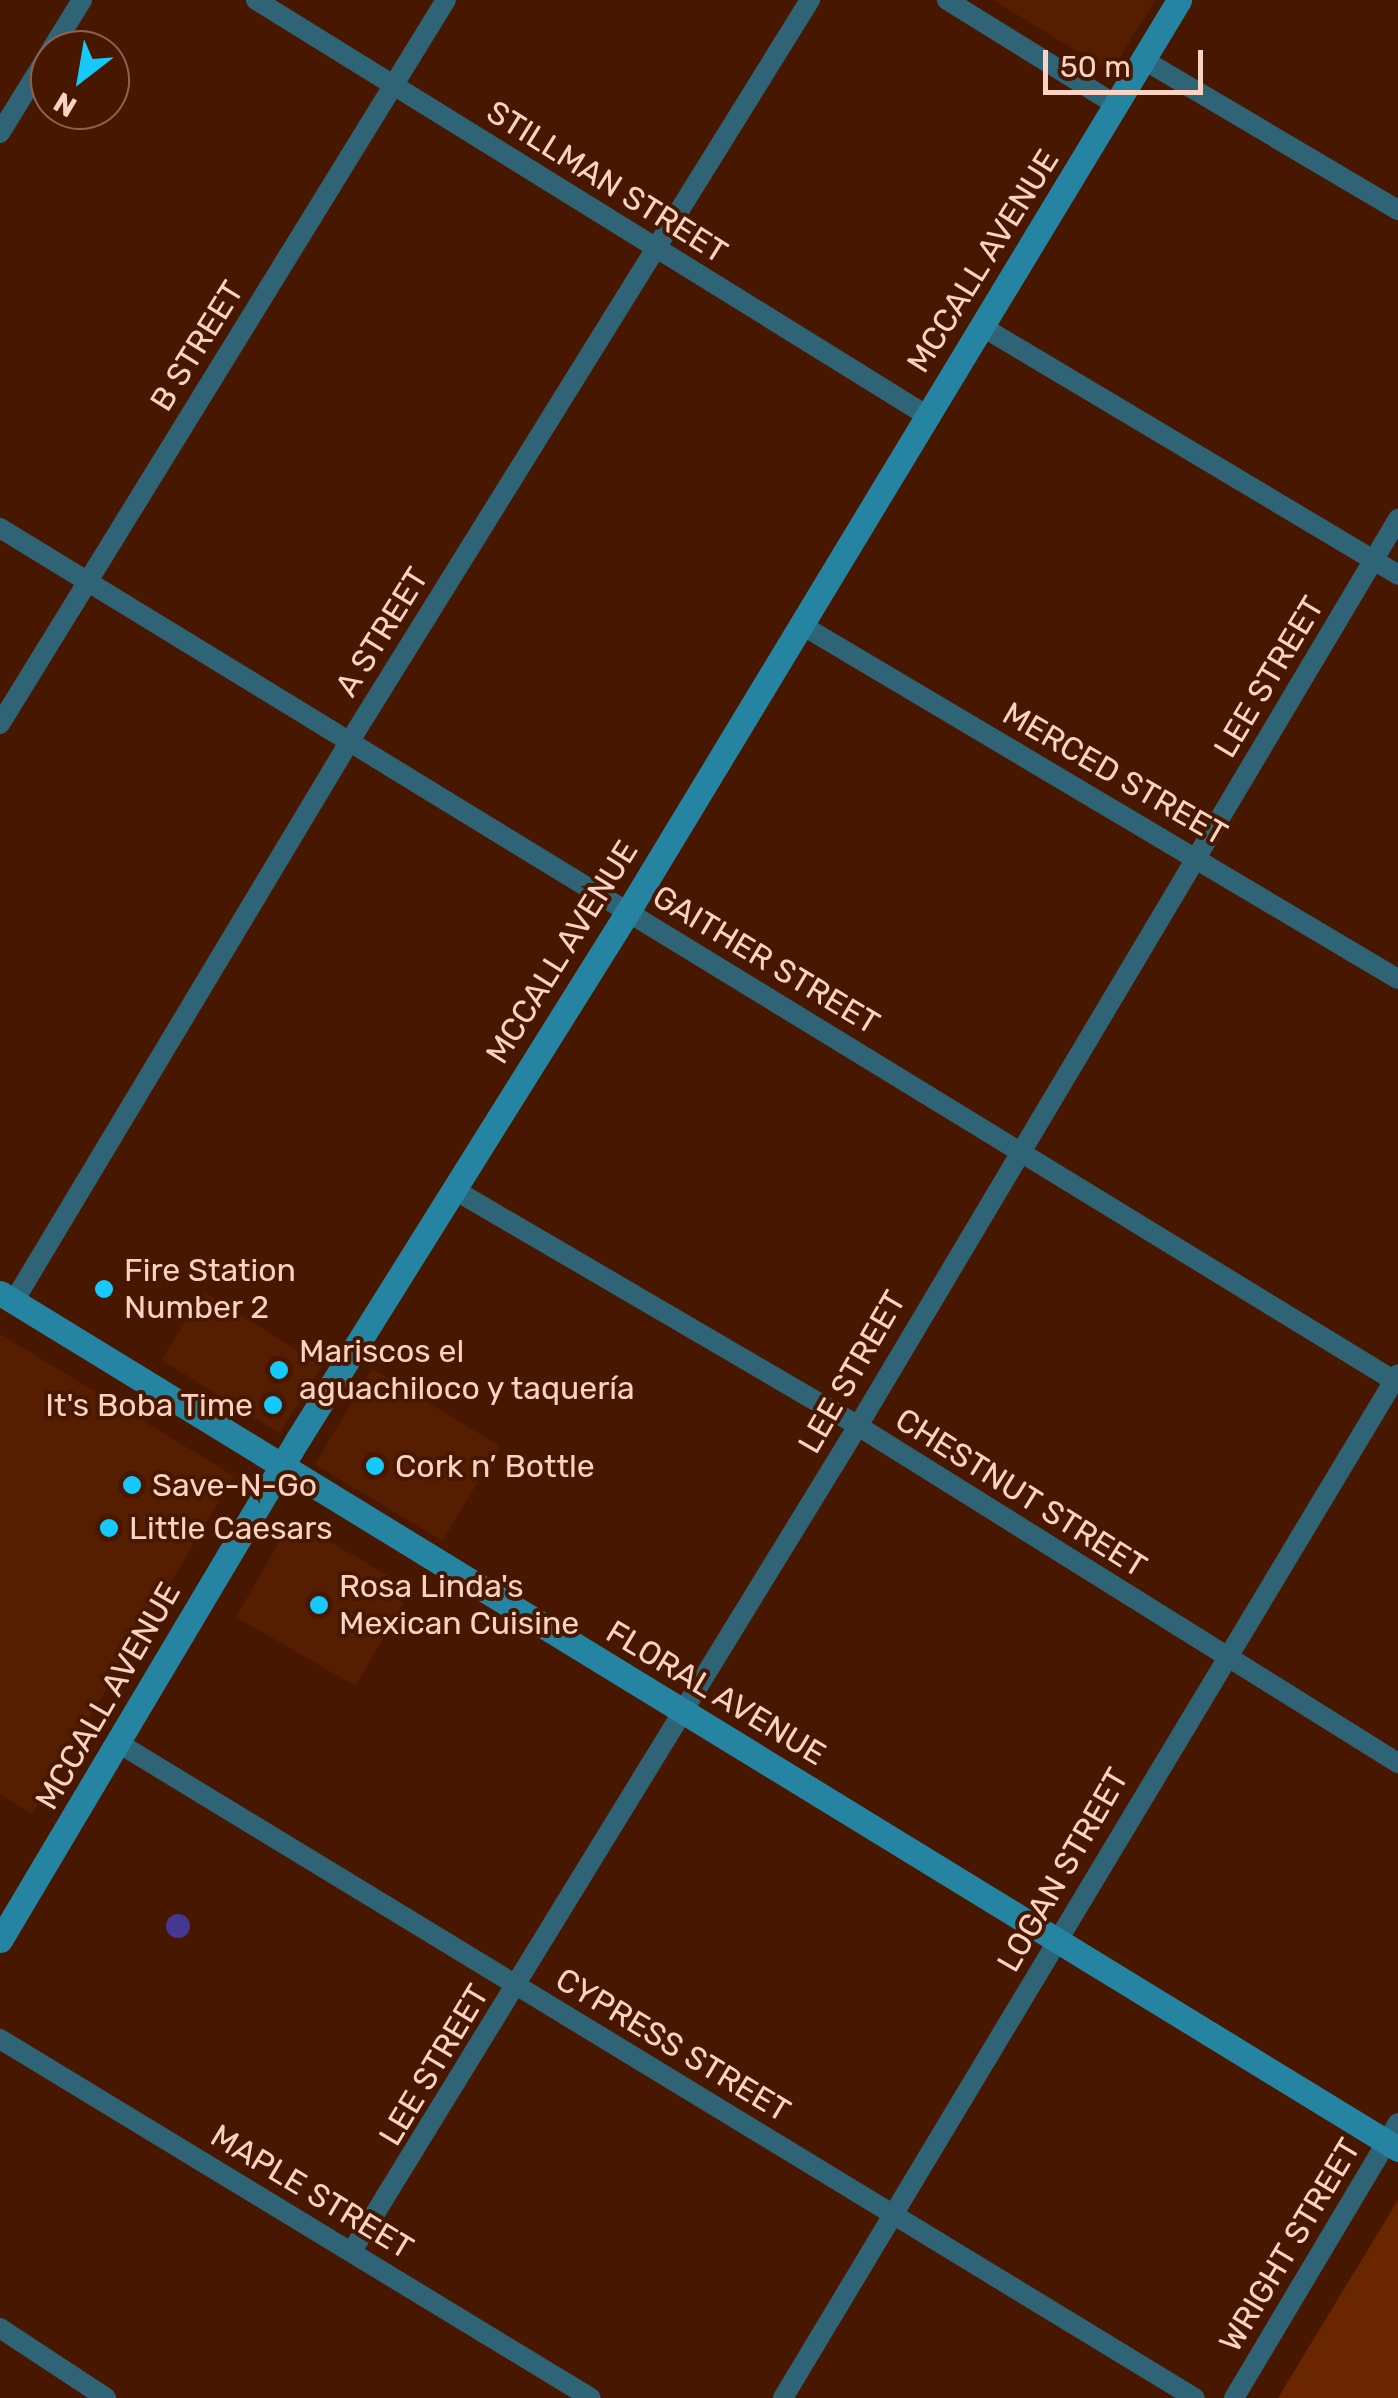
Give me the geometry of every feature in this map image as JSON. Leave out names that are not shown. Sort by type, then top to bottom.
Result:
[{"type":"main road","name":"MCCALL AVENUE","points":[[0,1940],[282,1467],[627,913],[1179,0]]},
{"type":"main road","name":"FLORAL AVENUE","points":[[7,1297],[1058,1940],[1394,2138]]},
{"type":"street","points":[[64,30],[82,0]]},
{"type":"street","name":"STILLMAN STREET","points":[[256,0],[926,415]]},
{"type":"street","name":"B STREET","points":[[0,724],[446,0]]},
{"type":"street","name":"A STREET","points":[[7,1297],[810,0]]},
{"type":"street","points":[[947,0],[1118,106]]},
{"type":"street","points":[[1144,60],[1398,210]]},
{"type":"street","points":[[0,133],[30,85]]},
{"type":"street","points":[[981,326],[1398,575]]},
{"type":"street","name":"LEE STREET","points":[[352,2251],[858,1426],[1194,855],[1398,519]]},
{"type":"street","name":"GAITHER STREET","points":[[0,528],[348,744],[1397,1379]]},
{"type":"street","name":"MERCED STREET","points":[[800,624],[1398,979]]},
{"type":"street","name":"CHESTNUT STREET","points":[[452,1189],[858,1426],[1398,1763]]},
{"type":"street","name":"LOGAN STREET","points":[[784,2398],[1397,1379]]},
{"type":"street","name":"CYPRESS STREET","points":[[120,1744],[1195,2398]]},
{"type":"street","name":"MAPLE STREET","points":[[0,2039],[591,2398]]},
{"type":"street","name":"WRIGHT STREET","points":[[1234,2398],[1394,2138]]},
{"type":"street","points":[[0,2328],[106,2398]]},
{"type":"shaded area","points":[[993,0],[1155,0],[1111,72]]},
{"type":"shaded area","points":[[204,1292],[322,1366],[279,1434],[162,1360]]},
{"type":"shaded area","points":[[0,1334],[234,1476],[32,1814],[0,1794]]},
{"type":"shaded area","points":[[372,1369],[500,1446],[443,1541],[315,1464]]},
{"type":"shaded area","points":[[292,1520],[412,1589],[356,1686],[236,1617]]},
{"type":"shaded area","points":[[178,1914],[187,1917],[187,1935],[178,1938],[169,1935],[166,1926],[169,1917]]},
{"type":"shaded area","points":[[1398,2200],[1398,2398],[1278,2398]]},
{"type":"place","name":"Fire Station Number 2","points":[[104,1289]]},
{"type":"place","name":"Mariscos el aguachiloco y taquería","points":[[279,1370]]},
{"type":"place","name":"It's Boba Time","points":[[273,1405]]},
{"type":"place","name":"Cork n’ Bottle","points":[[375,1466]]},
{"type":"place","name":"Save-N-Go","points":[[132,1485]]},
{"type":"place","name":"Little Caesars","points":[[109,1528]]},
{"type":"place","name":"Rosa Linda's Mexican Cuisine","points":[[319,1605]]}]
